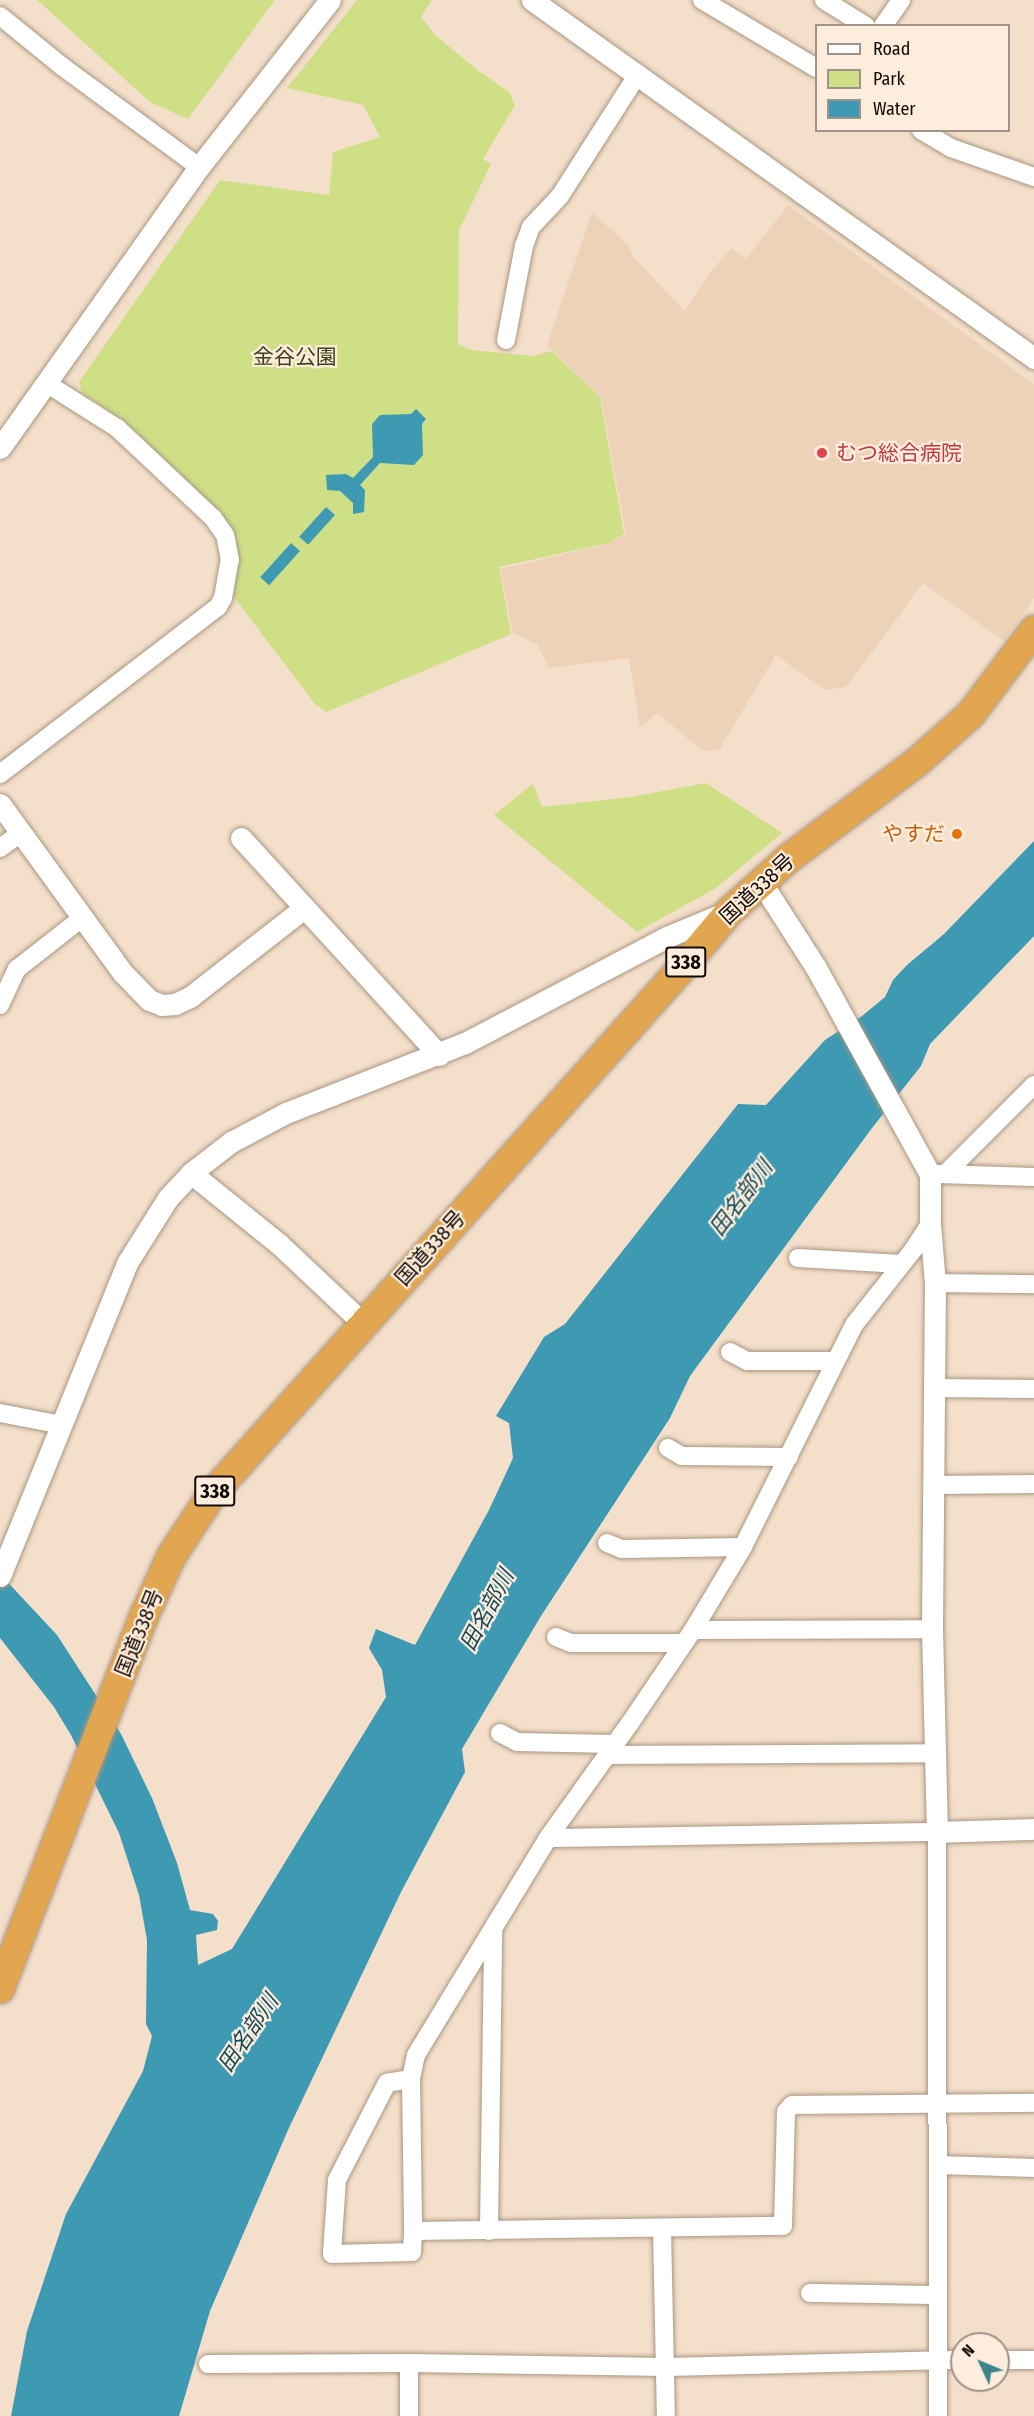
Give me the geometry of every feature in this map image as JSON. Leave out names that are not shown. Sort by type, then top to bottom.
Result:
[{"type":"highway","name":"国道338号","points":[[0,1989],[80,1774],[145,1614],[171,1557],[212,1494],[673,978],[729,912],[761,882],[830,826],[917,762],[964,721],[997,682],[1034,630]]},
{"type":"street","points":[[0,448],[199,167],[330,0]]},
{"type":"street","points":[[532,0],[1034,358]]},
{"type":"street","points":[[702,0],[815,67]]},
{"type":"street","points":[[824,0],[863,24]]},
{"type":"street","points":[[884,24],[900,0]]},
{"type":"street","points":[[0,16],[63,67],[199,167]]},
{"type":"street","points":[[506,340],[524,246],[531,227],[560,196],[638,74]]},
{"type":"street","points":[[924,132],[951,148],[1034,177]]},
{"type":"street","points":[[0,774],[218,606],[223,598],[230,560],[229,547],[220,526],[189,494],[117,428],[46,383]]},
{"type":"street","points":[[0,804],[136,989],[162,1005],[175,1004],[190,997],[304,908]]},
{"type":"street","points":[[0,848],[22,832]]},
{"type":"street","points":[[241,838],[438,1054]]},
{"type":"street","points":[[761,882],[815,966],[903,1122],[938,1174]]},
{"type":"street","points":[[3,1567],[127,1263],[168,1198],[191,1173],[231,1142],[285,1113],[346,1087],[438,1054],[667,937],[729,912]]},
{"type":"street","points":[[0,1005],[17,969],[82,918]]},
{"type":"street","points":[[938,2416],[938,1832],[932,1629],[935,1283],[930,1224],[938,1174],[1034,1085]]},
{"type":"street","points":[[191,1173],[295,1258],[364,1324]]},
{"type":"street","points":[[938,1174],[1034,1177]]},
{"type":"street","points":[[411,2079],[387,2083],[337,2180],[332,2254],[412,2252],[411,2079],[417,2055],[548,1838],[612,1750],[688,1637],[743,1547],[854,1325],[913,1250],[930,1224]]},
{"type":"street","points":[[798,1258],[901,1264]]},
{"type":"street","points":[[935,1283],[1034,1284]]},
{"type":"street","points":[[730,1352],[747,1361],[834,1361]]},
{"type":"street","points":[[933,1388],[1034,1389]]},
{"type":"street","points":[[0,1413],[62,1425]]},
{"type":"street","points":[[668,1448],[682,1456],[789,1457]]},
{"type":"street","points":[[934,1485],[1034,1484]]},
{"type":"street","points":[[607,1543],[622,1549],[743,1547]]},
{"type":"street","points":[[556,1637],[572,1643],[932,1629]]},
{"type":"street","points":[[501,1733],[517,1742],[612,1750],[936,1753]]},
{"type":"street","points":[[548,1838],[1034,1829]]},
{"type":"street","points":[[489,2231],[493,1930]]},
{"type":"street","points":[[413,2230],[489,2231],[783,2226],[786,2112],[792,2105],[1034,2103]]},
{"type":"street","points":[[939,2165],[1034,2168]]},
{"type":"street","points":[[662,2229],[666,2416]]},
{"type":"street","points":[[810,2293],[938,2295]]},
{"type":"street","points":[[208,2364],[409,2363],[665,2367],[950,2360]]},
{"type":"street","points":[[1010,2360],[1034,2360]]},
{"type":"street","points":[[409,2363],[409,2416]]},
{"type":"shaded area","name":"むつ総合病院","points":[[788,205],[1034,384],[1034,598],[1004,641],[923,583],[846,687],[825,690],[776,655],[719,750],[703,751],[657,713],[640,727],[629,658],[549,668],[537,644],[513,633],[500,569],[607,544],[626,534],[601,397],[547,345],[592,212],[628,245],[633,256],[684,311],[712,270],[732,248],[746,259]]},
{"type":"green space","points":[[37,0],[275,0],[188,119],[150,102]]},
{"type":"green space","name":"金谷公園","points":[[357,0],[432,0],[421,17],[435,35],[476,69],[509,92],[515,105],[483,159],[491,164],[459,230],[458,344],[471,350],[533,356],[552,351],[600,397],[624,534],[609,543],[499,567],[511,634],[326,712],[314,703],[234,597],[237,561],[236,536],[226,520],[123,420],[82,393],[79,382],[220,180],[329,195],[333,152],[380,137],[363,105],[287,88]]},
{"type":"green space","points":[[706,783],[782,833],[716,888],[637,932],[494,815],[533,784],[542,807],[631,797]]},
{"type":"water","points":[[416,409],[426,419],[422,424],[423,455],[414,465],[380,463],[360,485],[365,490],[364,512],[353,514],[353,503],[340,491],[327,490],[326,475],[346,474],[353,478],[373,457],[372,424],[380,415],[411,414]]},
{"type":"water","points":[[326,507],[335,515],[308,545],[299,537]]},
{"type":"water","points":[[291,543],[300,551],[269,585],[260,577]]},
{"type":"water","name":"田名部川","points":[[1034,841],[1034,936],[930,1044],[921,1066],[872,1128],[690,1376],[670,1418],[541,1616],[462,1749],[465,1772],[401,1892],[288,2130],[210,2311],[179,2416],[11,2416],[27,2331],[66,2214],[143,2071],[152,2036],[146,2024],[147,1940],[139,1895],[119,1833],[71,1735],[54,1707],[0,1638],[0,1574],[57,1635],[121,1734],[152,1798],[177,1863],[190,1910],[213,1914],[218,1921],[217,1930],[196,1935],[198,1965],[232,1949],[386,1697],[382,1670],[369,1648],[376,1629],[415,1645],[489,1510],[513,1458],[509,1423],[496,1416],[544,1337],[565,1324],[738,1104],[766,1105],[825,1040],[862,1016],[885,997],[893,980],[907,965],[944,934]]},
{"type":"place","name":"むつ総合病院","points":[[822,453]]},
{"type":"place","name":"やすだ","points":[[957,834]]}]
